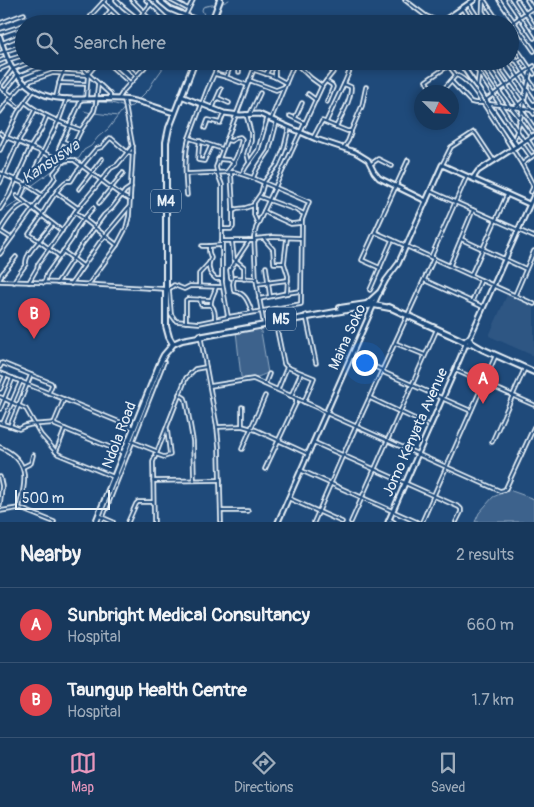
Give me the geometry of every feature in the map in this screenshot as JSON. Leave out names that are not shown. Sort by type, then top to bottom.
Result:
[{"type":"main road","points":[[215,15],[220,2]]},
{"type":"main road","name":"M4","points":[[173,343],[167,330],[166,142],[168,128],[191,70]]},
{"type":"main road","points":[[379,293],[378,299],[382,304]]},
{"type":"main road","points":[[370,313],[366,305],[379,293]]},
{"type":"main road","name":"M5","points":[[374,304],[390,308]]},
{"type":"main road","name":"M5","points":[[173,343],[275,321],[366,305],[382,304],[534,372]]},
{"type":"main road","name":"Ndola Road","points":[[96,522],[101,517],[114,477],[131,441],[134,428],[164,355],[173,343]]},
{"type":"street","points":[[132,0],[146,15]]},
{"type":"street","points":[[146,0],[163,15]]},
{"type":"street","points":[[158,0],[170,9],[185,15],[193,0]]},
{"type":"street","points":[[163,4],[167,0]]},
{"type":"street","points":[[171,0],[188,9]]},
{"type":"street","points":[[405,0],[425,15]]},
{"type":"street","points":[[454,15],[474,0]]},
{"type":"street","points":[[483,0],[483,15]]},
{"type":"street","points":[[483,0],[494,15]]},
{"type":"street","points":[[499,0],[510,15]]},
{"type":"street","points":[[508,0],[519,15]]},
{"type":"street","points":[[517,0],[534,26]]},
{"type":"street","points":[[527,0],[533,9],[520,17],[534,38]]},
{"type":"street","points":[[92,15],[104,1],[116,15]]},
{"type":"street","points":[[118,1],[133,15]]},
{"type":"street","points":[[141,15],[151,4]]},
{"type":"street","points":[[469,4],[476,15]]},
{"type":"street","points":[[463,8],[467,15]]},
{"type":"street","points":[[107,15],[111,10]]},
{"type":"street","points":[[0,23],[15,17]]},
{"type":"street","points":[[519,28],[534,51]]},
{"type":"street","points":[[15,29],[0,35],[1,44],[13,69],[33,91],[44,96],[81,99],[122,99],[174,113]]},
{"type":"street","points":[[1,44],[15,38]]},
{"type":"street","points":[[0,53],[15,48]]},
{"type":"street","points":[[519,51],[534,74]]},
{"type":"street","points":[[0,61],[15,57]]},
{"type":"street","points":[[519,59],[523,57]]},
{"type":"street","points":[[0,69],[11,65]]},
{"type":"street","points":[[519,65],[534,87]]},
{"type":"street","points":[[451,81],[474,103],[484,101],[534,66]]},
{"type":"street","points":[[0,73],[4,67]]},
{"type":"street","points":[[12,96],[0,88],[13,69]]},
{"type":"street","points":[[513,140],[520,119],[531,69]]},
{"type":"street","points":[[5,91],[18,75],[32,70]]},
{"type":"street","points":[[56,97],[64,70]]},
{"type":"street","points":[[84,70],[110,94],[110,99]]},
{"type":"street","points":[[86,99],[88,74],[91,70]]},
{"type":"street","points":[[115,70],[130,83]]},
{"type":"street","points":[[131,70],[137,76]]},
{"type":"street","points":[[89,285],[117,245],[128,223],[133,146],[122,92],[142,70]]},
{"type":"street","points":[[187,195],[186,174],[189,138],[217,70]]},
{"type":"street","points":[[226,76],[228,70]]},
{"type":"street","points":[[228,317],[222,286],[222,185],[216,167],[218,159],[254,70],[275,77],[286,85]]},
{"type":"street","points":[[266,74],[268,70]]},
{"type":"street","points":[[275,70],[275,77]]},
{"type":"street","points":[[242,174],[256,154],[291,70]]},
{"type":"street","points":[[302,70],[322,86]]},
{"type":"street","points":[[264,324],[256,284],[255,233],[322,86],[335,70]]},
{"type":"street","points":[[326,122],[350,70]]},
{"type":"street","points":[[429,85],[426,81],[442,70]]},
{"type":"street","points":[[452,70],[488,104],[513,140]]},
{"type":"street","points":[[465,70],[478,88],[522,164],[533,184],[533,193]]},
{"type":"street","points":[[477,70],[517,130],[528,139],[531,157]]},
{"type":"street","points":[[478,88],[479,70]]},
{"type":"street","points":[[486,70],[520,119],[534,149]]},
{"type":"street","points":[[495,70],[534,128]]},
{"type":"street","points":[[504,70],[533,112]]},
{"type":"street","points":[[514,70],[534,100]]},
{"type":"street","points":[[0,112],[25,83],[53,73],[88,74]]},
{"type":"street","points":[[215,74],[226,76],[247,86]]},
{"type":"street","points":[[447,85],[456,75]]},
{"type":"street","points":[[250,80],[276,90],[286,85]]},
{"type":"street","points":[[326,81],[332,84],[333,87],[327,102]]},
{"type":"street","points":[[59,83],[87,84]]},
{"type":"street","points":[[0,254],[56,178],[54,173],[68,158],[81,130],[94,111],[98,84]]},
{"type":"street","points":[[336,127],[351,93],[351,87],[344,84]]},
{"type":"street","points":[[343,148],[348,141],[362,106],[366,87]]},
{"type":"street","points":[[212,109],[221,89]]},
{"type":"street","points":[[0,150],[3,135],[33,91]]},
{"type":"street","points":[[249,162],[247,154],[251,133],[248,114],[260,93]]},
{"type":"street","points":[[308,94],[316,100]]},
{"type":"street","points":[[181,96],[224,114],[258,113],[313,138],[343,148],[368,160],[379,178],[426,201]]},
{"type":"street","points":[[62,231],[19,198],[28,185],[42,152],[59,120],[67,98]]},
{"type":"street","points":[[217,98],[229,103]]},
{"type":"street","points":[[59,148],[81,99]]},
{"type":"street","points":[[9,100],[18,107]]},
{"type":"street","points":[[512,108],[524,100]]},
{"type":"street","points":[[25,102],[46,116],[81,130]]},
{"type":"street","points":[[295,118],[302,103]]},
{"type":"street","points":[[488,104],[533,112]]},
{"type":"street","points":[[0,183],[35,110]]},
{"type":"street","points":[[204,128],[208,120],[220,123],[224,114]]},
{"type":"street","points":[[0,209],[31,146],[41,130],[46,116]]},
{"type":"street","points":[[290,116],[305,122]]},
{"type":"street","points":[[253,178],[269,151],[277,121]]},
{"type":"street","points":[[313,138],[323,121],[351,131]]},
{"type":"street","points":[[258,223],[255,219],[254,205],[264,182],[277,165],[284,148],[289,127]]},
{"type":"street","points":[[494,161],[474,132],[451,147],[442,165],[534,206]]},
{"type":"street","points":[[3,135],[31,146],[62,164]]},
{"type":"street","points":[[226,140],[231,141],[237,137],[242,138],[234,163],[226,172]]},
{"type":"street","points":[[59,256],[29,234],[52,198],[66,182],[72,181],[96,149],[102,147],[110,138],[127,152],[133,154]]},
{"type":"street","points":[[189,138],[222,149]]},
{"type":"street","points":[[513,140],[528,139]]},
{"type":"street","points":[[473,178],[478,171],[528,139]]},
{"type":"street","points":[[62,141],[73,146]]},
{"type":"street","points":[[200,141],[198,160],[205,161],[212,145]]},
{"type":"street","points":[[29,282],[38,264],[66,223],[111,168],[118,165],[133,146]]},
{"type":"street","points":[[522,164],[534,155]]},
{"type":"street","points":[[68,158],[74,160],[130,200]]},
{"type":"street","points":[[79,189],[102,159]]},
{"type":"street","points":[[218,159],[229,160],[234,163]]},
{"type":"street","points":[[371,164],[378,159],[392,166]]},
{"type":"street","points":[[380,268],[362,260],[408,160]]},
{"type":"street","name":"Maina Soko","points":[[278,522],[379,293],[398,264],[442,165]]},
{"type":"street","points":[[99,203],[123,172]]},
{"type":"street","points":[[167,289],[172,316],[176,321],[199,323],[301,304],[302,222],[309,202],[242,174],[218,172],[186,174]]},
{"type":"street","points":[[222,229],[232,229],[233,211],[230,172]]},
{"type":"street","points":[[0,173],[28,185],[43,195]]},
{"type":"street","points":[[314,522],[424,280],[467,176]]},
{"type":"street","points":[[57,283],[94,227],[131,187]]},
{"type":"street","points":[[430,191],[534,237]]},
{"type":"street","points":[[57,193],[78,208]]},
{"type":"street","name":"Jomo Kenyata Avenue","points":[[388,521],[533,193]]},
{"type":"street","points":[[471,275],[507,194]]},
{"type":"street","points":[[259,196],[304,214]]},
{"type":"street","points":[[11,238],[0,231],[18,208],[26,203]]},
{"type":"street","points":[[233,211],[254,205]]},
{"type":"street","points":[[72,284],[105,235],[130,207]]},
{"type":"street","points":[[44,283],[46,274],[72,239],[75,231],[94,208]]},
{"type":"street","points":[[450,266],[473,210]]},
{"type":"street","points":[[264,211],[291,224],[302,222]]},
{"type":"street","points":[[75,212],[117,245]]},
{"type":"street","points":[[14,282],[26,264],[27,257],[52,224]]},
{"type":"street","points":[[375,232],[534,304]]},
{"type":"street","points":[[222,241],[249,241],[273,237],[301,238]]},
{"type":"street","points":[[262,238],[273,249],[274,263],[284,263]]},
{"type":"street","points":[[287,238],[284,263],[288,280],[287,293]]},
{"type":"street","points":[[461,239],[526,268]]},
{"type":"street","points":[[370,290],[392,240]]},
{"type":"street","points":[[232,241],[234,259],[244,267],[244,279]]},
{"type":"street","points":[[249,241],[229,271],[231,278],[256,279]]},
{"type":"street","points":[[202,246],[222,245]]},
{"type":"street","points":[[209,246],[208,252],[211,256],[209,270],[216,279],[222,278]]},
{"type":"street","points":[[63,251],[83,266]]},
{"type":"street","points":[[514,295],[534,251]]},
{"type":"street","points":[[16,256],[2,274],[0,280],[167,289],[174,285],[184,289],[190,286],[222,286]]},
{"type":"street","points":[[199,286],[199,274],[209,262]]},
{"type":"street","points":[[266,267],[270,296]]},
{"type":"street","points":[[234,278],[234,292],[241,293],[245,297],[252,312]]},
{"type":"street","points":[[256,284],[288,280]]},
{"type":"street","points":[[424,280],[483,307]]},
{"type":"street","points":[[471,301],[481,280]]},
{"type":"street","points":[[215,319],[211,300],[216,287]]},
{"type":"street","points":[[259,299],[300,291]]},
{"type":"street","points":[[186,322],[186,300],[188,298],[211,300]]},
{"type":"street","points":[[200,299],[201,305],[211,305]]},
{"type":"street","points":[[307,316],[316,364]]},
{"type":"street","points":[[275,321],[285,365],[314,378],[304,402]]},
{"type":"street","points":[[351,522],[437,329]]},
{"type":"street","points":[[201,336],[217,427],[222,522]]},
{"type":"street","points":[[394,343],[425,356]]},
{"type":"street","points":[[422,522],[496,355]]},
{"type":"street","points":[[351,356],[382,370],[385,374],[472,412]]},
{"type":"street","points":[[101,522],[101,517],[151,386],[164,362]]},
{"type":"street","points":[[0,366],[2,363],[52,384],[48,393]]},
{"type":"street","points":[[154,522],[152,465],[156,452],[186,378],[193,370],[206,367]]},
{"type":"street","points":[[278,389],[287,367]]},
{"type":"street","points":[[492,442],[525,368]]},
{"type":"street","points":[[456,370],[534,405]]},
{"type":"street","points":[[0,373],[134,428]]},
{"type":"street","points":[[291,396],[301,373]]},
{"type":"street","points":[[265,384],[269,374]]},
{"type":"street","points":[[0,389],[6,375]]},
{"type":"street","points":[[10,426],[31,375]]},
{"type":"street","points":[[0,409],[13,378]]},
{"type":"street","points":[[210,386],[252,379],[278,389],[326,413],[500,491],[506,488],[513,475],[534,427]]},
{"type":"street","points":[[20,381],[2,423],[19,429],[26,425],[54,423],[124,453]]},
{"type":"street","points":[[179,394],[186,401],[193,441],[194,480]]},
{"type":"street","points":[[242,449],[265,396]]},
{"type":"street","points":[[0,397],[26,409],[42,437],[56,452],[114,477]]},
{"type":"street","points":[[265,469],[296,403],[296,398]]},
{"type":"street","points":[[370,398],[430,426]]},
{"type":"street","points":[[54,423],[64,399]]},
{"type":"street","points":[[296,403],[300,400]]},
{"type":"street","points":[[242,407],[242,426]]},
{"type":"street","points":[[217,427],[242,426],[308,454]]},
{"type":"street","points":[[131,441],[165,457],[170,455],[166,427]]},
{"type":"street","points":[[56,452],[65,429]]},
{"type":"street","points":[[313,442],[434,495],[461,509],[456,522]]},
{"type":"street","points":[[0,447],[14,454],[23,467],[25,477],[19,508]]},
{"type":"street","points":[[23,467],[31,463],[33,455]]},
{"type":"street","points":[[300,470],[417,522]]},
{"type":"street","points":[[0,477],[2,486],[0,505]]},
{"type":"street","points":[[153,481],[220,480]]},
{"type":"street","points":[[288,498],[342,522]]},
{"type":"street","points":[[128,522],[138,502],[153,502]]},
{"type":"street","points":[[0,510],[19,508],[54,522]]},
{"type":"street","points":[[221,511],[248,511]]},
{"type":"street","points":[[101,517],[113,522]]},
{"type":"street","points":[[388,521],[394,522]]},
{"type":"shaded area","points":[[507,295],[534,307],[534,356],[489,336]]},
{"type":"shaded area","points":[[260,326],[268,373],[248,379],[241,377],[236,331]]},
{"type":"shaded area","points":[[509,490],[534,499],[534,522],[475,522],[479,513],[493,497]]},
{"type":"waterway","name":"Kansuswa","points":[[204,15],[203,7],[229,0]]},
{"type":"waterway","name":"Kansuswa","points":[[138,100],[149,89],[162,70]]},
{"type":"waterway","points":[[35,94],[46,99],[65,100]]},
{"type":"waterway","points":[[68,100],[79,101]]},
{"type":"waterway","points":[[82,101],[95,102]]},
{"type":"waterway","name":"Kansuswa","points":[[62,165],[79,158],[84,150],[91,146],[108,129],[125,107],[112,103],[98,102]]},
{"type":"waterway","name":"Kansuswa","points":[[127,107],[135,103]]},
{"type":"waterway","points":[[84,111],[91,113]]},
{"type":"waterway","points":[[94,113],[118,116]]},
{"type":"waterway","name":"Kansuswa","points":[[5,210],[21,199],[30,187],[59,166]]},
{"type":"place","name":"Taungup Health Centre","points":[[34,339]]},
{"type":"place","name":"Sunbright Medical Consultancy","points":[[483,404]]}]
